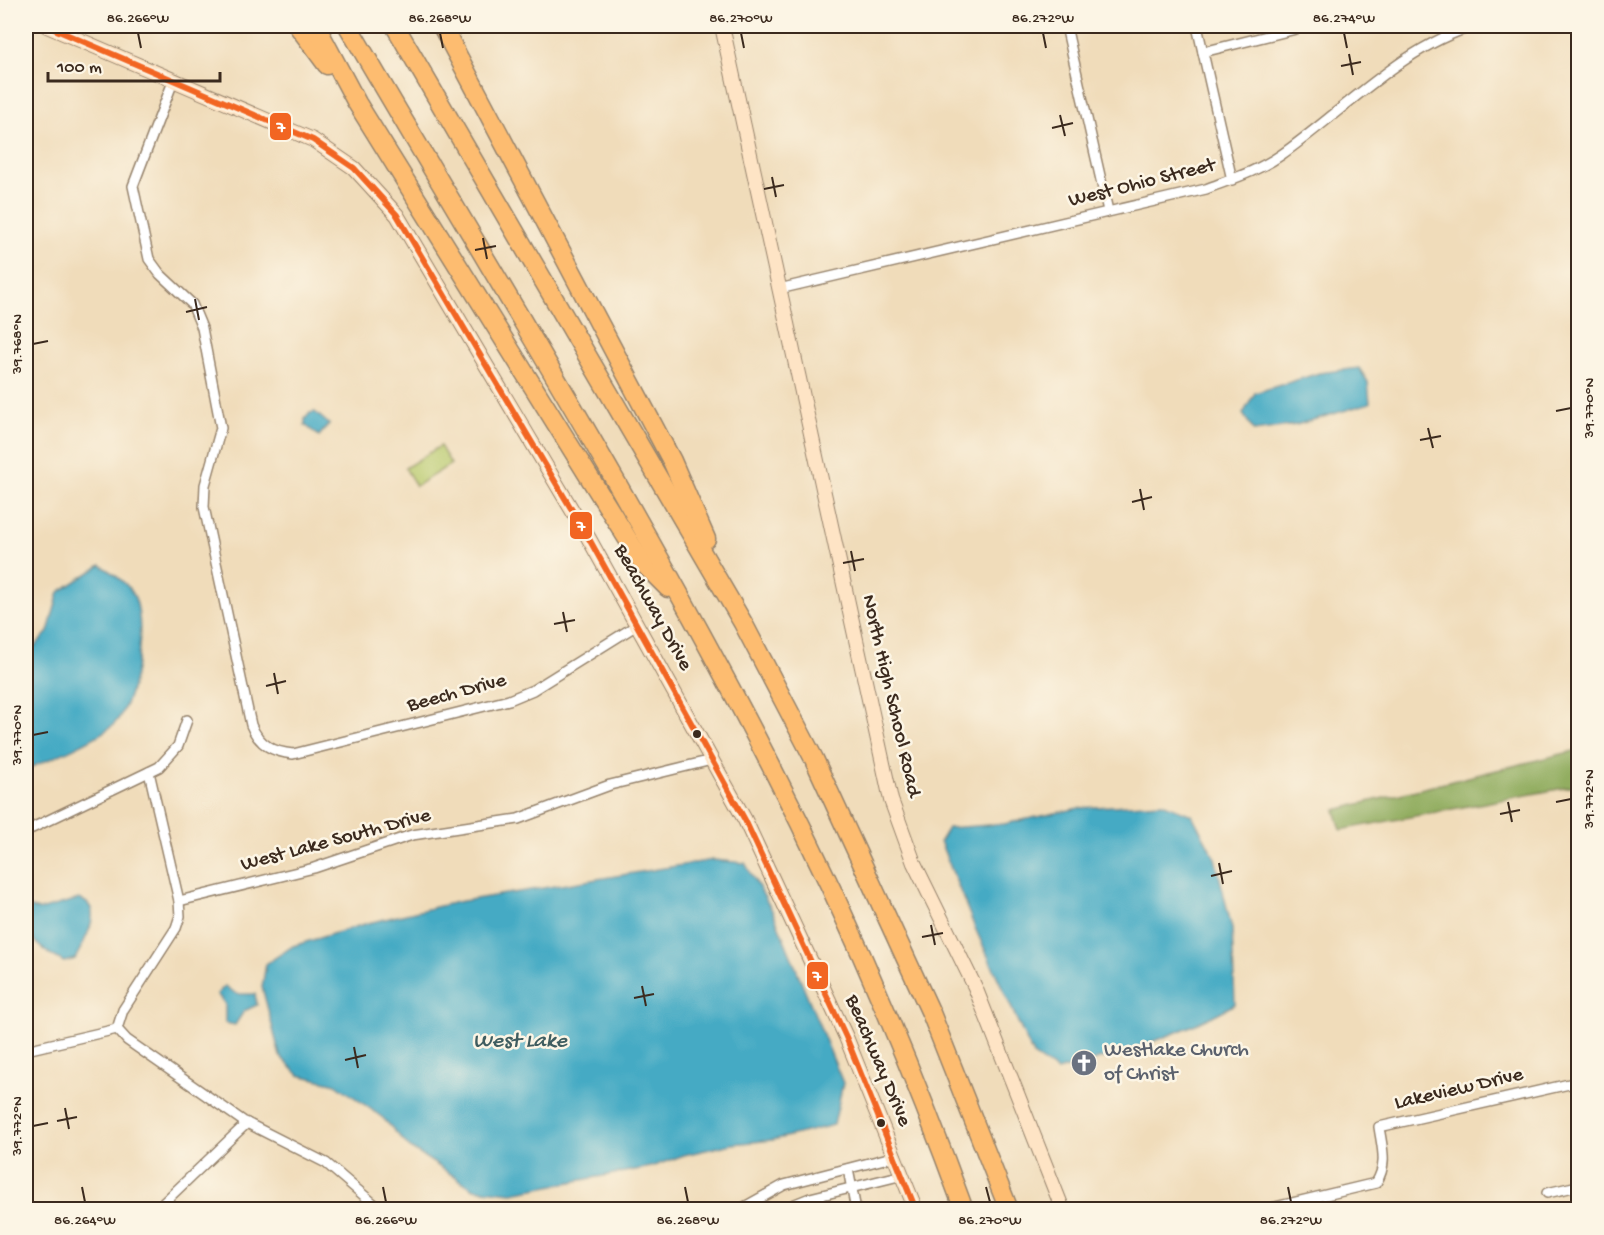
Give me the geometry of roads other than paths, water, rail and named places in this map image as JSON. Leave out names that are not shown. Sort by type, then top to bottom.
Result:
[{"type":"highway","points":[[298,26],[357,103]]},
{"type":"highway","points":[[316,26],[357,103],[642,562],[687,607]]},
{"type":"highway","points":[[348,26],[687,607],[769,761],[840,910],[909,1069],[964,1209]]},
{"type":"highway","points":[[395,26],[743,622],[814,759],[890,920],[931,1013],[1009,1209]]},
{"type":"highway","points":[[442,26],[672,461],[743,622]]},
{"type":"street","name":"Beachway Drive","points":[[46,26],[313,140],[354,168],[384,198],[409,233],[638,625],[745,820],[846,1037],[916,1209]]},
{"type":"street","name":"North High School Road","points":[[722,26],[895,816],[914,863],[975,987],[1063,1209]]},
{"type":"street","points":[[1066,26],[1108,211]]},
{"type":"street","points":[[1197,26],[1232,180]]},
{"type":"street","points":[[1203,52],[1308,26]]},
{"type":"street","name":"West Ohio Street","points":[[779,289],[1206,189],[1232,180],[1281,155],[1412,55],[1454,29],[1475,26]]},
{"type":"street","name":"Beech Drive","points":[[174,79],[133,186],[149,259],[160,274],[192,304],[202,328],[221,428],[204,485],[205,515],[251,725],[257,737],[270,749],[280,753],[299,753],[509,700],[533,690],[638,625]]},
{"type":"street","points":[[26,831],[149,772],[168,760],[178,746],[187,720]]},
{"type":"street","name":"West Lake South Drive","points":[[179,901],[314,868],[412,835],[518,819],[610,785],[712,760]]},
{"type":"street","points":[[117,1029],[123,1010],[177,925],[179,901],[149,772]]},
{"type":"street","points":[[26,1050],[117,1029]]},
{"type":"street","points":[[117,1029],[127,1040],[247,1123],[326,1162],[381,1209]]},
{"type":"street","name":"Lakeview Drive","points":[[1263,1209],[1376,1183],[1383,1171],[1384,1159],[1379,1127],[1578,1082]]},
{"type":"street","points":[[156,1209],[247,1123]]},
{"type":"street","points":[[739,1209],[783,1185],[896,1156]]},
{"type":"street","points":[[848,1169],[856,1209]]},
{"type":"street","points":[[780,1209],[810,1198],[903,1175]]},
{"type":"street","points":[[1546,1193],[1578,1186]]},
{"type":"water","points":[[1359,368],[1368,382],[1370,403],[1296,425],[1254,431],[1243,414],[1255,393],[1319,373]]},
{"type":"water","points":[[315,412],[329,424],[319,436],[305,425],[305,419],[310,413]]},
{"type":"water","points":[[101,565],[126,584],[137,604],[140,639],[138,659],[129,696],[115,723],[108,729],[73,749],[26,769],[26,646],[35,646],[48,632],[59,592]]},
{"type":"water","points":[[1162,803],[1192,815],[1215,858],[1232,929],[1235,1004],[1170,1035],[1057,1071],[1033,1055],[975,928],[940,841],[948,828],[1004,824],[1079,808]]},
{"type":"water","name":"West Lake","points":[[713,860],[745,863],[773,912],[843,1083],[834,1125],[773,1140],[732,1144],[684,1155],[651,1167],[512,1193],[474,1189],[410,1148],[383,1118],[336,1084],[299,1075],[280,1056],[262,987],[266,964],[293,946],[368,923],[457,902]]},
{"type":"water","points":[[79,899],[87,903],[91,910],[90,926],[75,959],[64,962],[34,941],[28,927],[26,907],[40,910]]},
{"type":"water","points":[[225,986],[237,994],[255,994],[257,1005],[244,1011],[235,1025],[225,1023],[225,1004],[217,994]]},
{"type":"place","name":"Westlake Church of Christ","points":[[1084,1063]]}]
